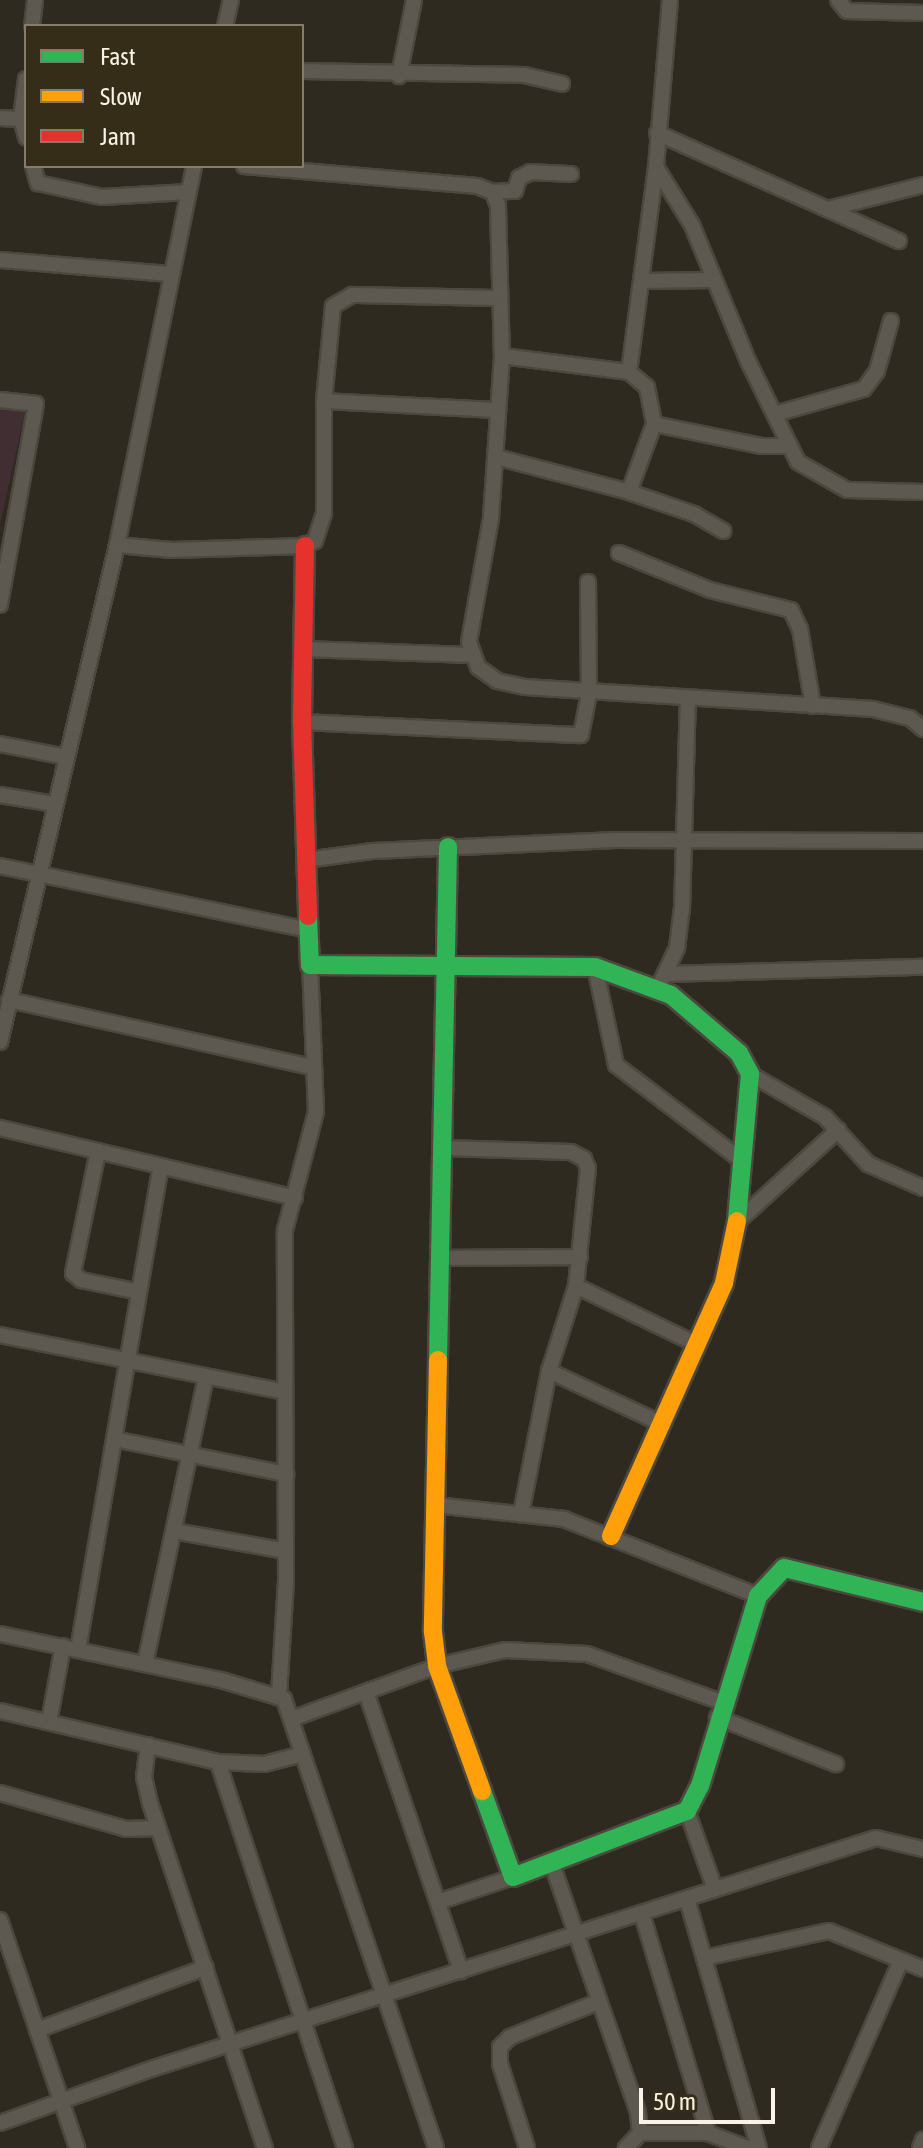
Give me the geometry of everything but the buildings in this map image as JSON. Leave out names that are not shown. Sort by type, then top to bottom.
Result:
[{"type":"street","points":[[32,24],[35,0]]},
{"type":"street","points":[[225,24],[231,0]]},
{"type":"street","points":[[399,76],[414,0]]},
{"type":"street","points":[[629,372],[656,167],[670,0]]},
{"type":"street","points":[[838,0],[847,11],[923,13]]},
{"type":"street","points":[[304,71],[399,76],[524,75],[562,84]]},
{"type":"street","points":[[24,95],[21,119],[24,130]]},
{"type":"street","points":[[0,118],[21,119]]},
{"type":"street","points":[[657,133],[832,208],[899,241]]},
{"type":"street","points":[[656,167],[692,225],[787,446],[824,481],[847,490],[923,492]]},
{"type":"street","points":[[34,168],[38,183],[102,197],[188,192]]},
{"type":"street","points":[[0,1042],[117,545],[194,168]]},
{"type":"street","points":[[267,168],[477,186],[493,192],[515,191],[519,178],[531,172],[571,174]]},
{"type":"street","points":[[832,208],[923,185]]},
{"type":"street","points":[[470,655],[496,457],[502,356],[498,206],[493,192]]},
{"type":"street","points":[[0,260],[171,274]]},
{"type":"street","points":[[642,281],[714,280]]},
{"type":"street","points":[[117,545],[172,550],[305,546],[315,541],[324,513],[327,321],[333,306],[352,295],[499,298]]},
{"type":"street","points":[[775,414],[864,389],[877,371],[891,321]]},
{"type":"street","points":[[502,356],[629,372],[647,387],[654,424],[629,492]]},
{"type":"street","points":[[0,400],[36,404],[0,605]]},
{"type":"street","points":[[324,401],[498,410]]},
{"type":"street","points":[[654,424],[761,446],[787,446]]},
{"type":"street","points":[[496,457],[629,492],[694,514],[724,531]]},
{"type":"street","points":[[305,546],[302,722],[311,1067],[316,1112],[285,1230],[286,1551],[279,1695],[294,1718],[303,1754],[388,1994],[436,2148]]},
{"type":"street","points":[[619,553],[710,590],[791,610],[800,629],[813,706]]},
{"type":"street","points":[[302,722],[571,738],[586,729],[589,694],[588,582]]},
{"type":"street","points":[[304,649],[470,655],[497,681],[589,694],[873,709],[910,718],[923,729]]},
{"type":"street","points":[[662,982],[677,948],[687,839],[688,699]]},
{"type":"street","points":[[0,744],[66,757]]},
{"type":"street","points":[[0,795],[55,804]]},
{"type":"street","points":[[306,860],[448,847],[687,839],[923,841]]},
{"type":"street","points":[[448,847],[450,967],[435,1505],[437,1666],[513,1877]]},
{"type":"street","points":[[0,866],[308,930]]},
{"type":"street","points":[[310,965],[595,967],[662,982],[923,967]]},
{"type":"street","points":[[595,967],[616,1065],[741,1160]]},
{"type":"street","points":[[662,982],[671,995],[739,1053],[750,1074],[825,1117],[868,1164],[923,1188]]},
{"type":"street","points":[[9,1000],[311,1067]]},
{"type":"street","points":[[611,1536],[694,1343],[724,1283],[737,1222],[750,1074]]},
{"type":"street","points":[[0,1128],[295,1198]]},
{"type":"street","points":[[737,1222],[838,1130]]},
{"type":"street","points":[[444,1148],[571,1152],[584,1159],[589,1182],[576,1286],[549,1371],[521,1514]]},
{"type":"street","points":[[98,1151],[73,1273],[81,1280],[139,1292]]},
{"type":"street","points":[[49,1722],[70,1648],[114,1439],[161,1166]]},
{"type":"street","points":[[441,1258],[580,1257]]},
{"type":"street","points":[[576,1286],[694,1343]]},
{"type":"street","points":[[0,1335],[127,1364],[285,1392]]},
{"type":"street","points":[[549,1371],[660,1423]]},
{"type":"street","points":[[145,1664],[206,1378]]},
{"type":"street","points":[[114,1439],[189,1457],[286,1474]]},
{"type":"street","points":[[435,1505],[564,1519],[758,1596]]},
{"type":"street","points":[[174,1531],[286,1551]]},
{"type":"street","points":[[438,1902],[552,1864],[687,1811],[700,1786],[720,1709],[758,1596],[784,1568],[799,1568],[923,1602]]},
{"type":"street","points":[[0,1634],[279,1695]]},
{"type":"street","points":[[294,1718],[437,1666],[505,1650],[587,1654],[720,1709],[836,1764]]},
{"type":"street","points":[[366,1692],[461,1971]]},
{"type":"street","points":[[0,1711],[218,1762],[264,1764],[303,1754]]},
{"type":"street","points":[[148,1745],[144,1777],[158,1828],[265,2148]]},
{"type":"street","points":[[218,1762],[345,2148]]},
{"type":"street","points":[[0,1793],[126,1829],[158,1828]]},
{"type":"street","points":[[687,1811],[715,1889]]},
{"type":"street","points":[[0,2123],[231,2043],[876,1838],[923,1849]]},
{"type":"street","points":[[552,1864],[638,2112],[640,2133]]},
{"type":"street","points":[[687,1899],[759,2148]]},
{"type":"street","points":[[642,1914],[708,2133]]},
{"type":"street","points":[[0,1920],[77,2148]]},
{"type":"street","points":[[704,1958],[829,1931],[923,1969]]},
{"type":"street","points":[[819,2148],[901,1960]]},
{"type":"street","points":[[37,2030],[206,1967]]},
{"type":"street","points":[[527,2148],[500,2064],[500,2047],[510,2037],[598,2002]]},
{"type":"street","points":[[626,2148],[640,2133],[708,2133],[747,2148]]},
{"type":"street","points":[[920,2148],[923,2140]]},
{"type":"shaded area","points":[[0,405],[26,408],[0,524]]},
{"type":"traffic: fast","points":[[438,1360],[448,847]]},
{"type":"traffic: fast","points":[[308,916],[310,965],[595,967],[671,995],[739,1053],[750,1074],[737,1221]]},
{"type":"traffic: fast","points":[[482,1791],[513,1877],[687,1811],[700,1786],[758,1596],[784,1568],[923,1602]]},
{"type":"traffic: slow","points":[[611,1536],[724,1283],[737,1221]]},
{"type":"traffic: slow","points":[[438,1360],[433,1632],[437,1666],[482,1791]]},
{"type":"traffic: jam","points":[[305,546],[302,722],[308,916]]}]
